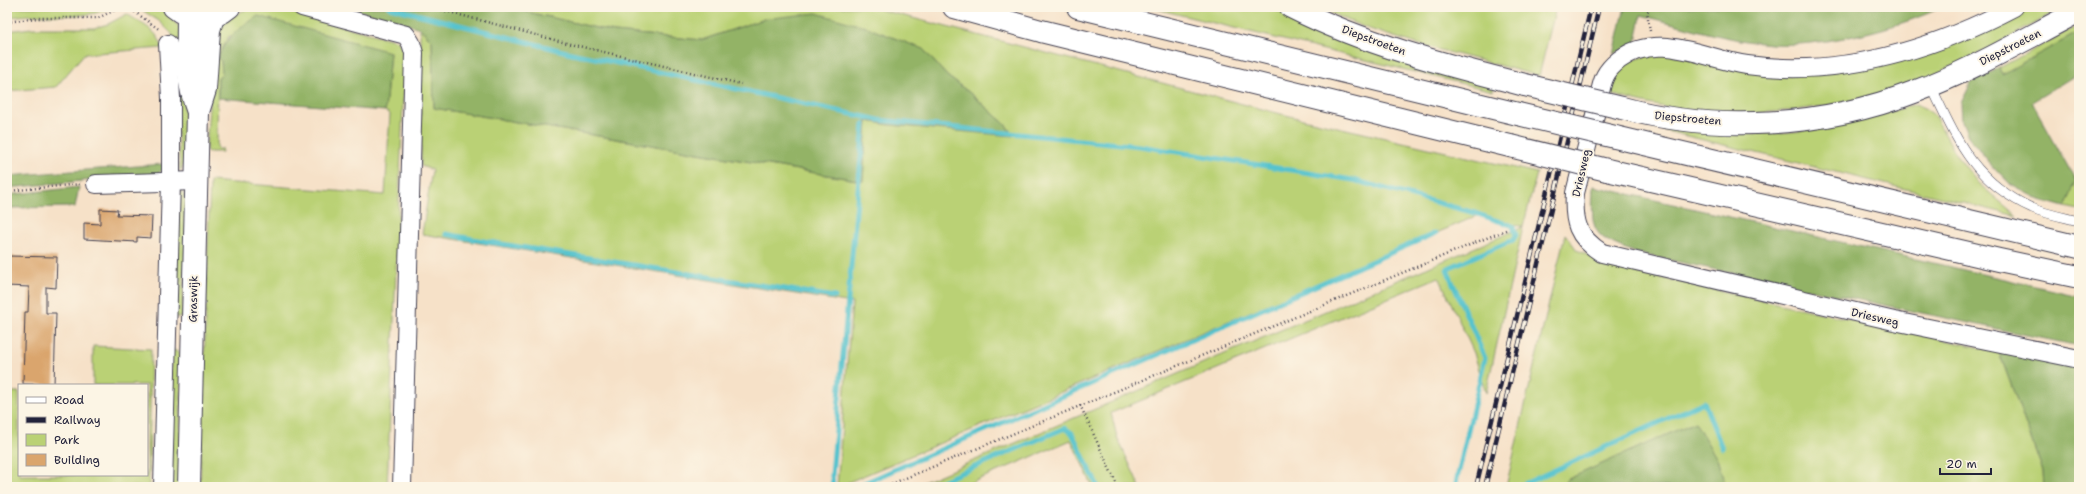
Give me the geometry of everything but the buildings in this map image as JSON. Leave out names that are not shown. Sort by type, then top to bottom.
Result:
[{"type":"main road","points":[[954,7],[1042,31],[1607,170],[1991,259],[2079,277]]},
{"type":"main road","points":[[1078,7],[1518,114],[2079,247]]},
{"type":"main road","name":"Diepstroeten","points":[[1291,7],[1374,41],[1446,65],[1524,85],[1641,113],[1683,119],[1744,122],[1773,122],[1845,113],[1931,86],[1985,60],[2079,11]]},
{"type":"main road","points":[[181,12],[196,18],[221,12]]},
{"type":"main road","name":"Graswijk","points":[[181,12],[190,90],[198,112]]},
{"type":"main road","name":"Graswijk","points":[[189,487],[198,112],[205,90],[210,30],[221,12]]},
{"type":"street","points":[[302,7],[406,35],[414,52],[402,487]]},
{"type":"street","name":"Driesweg","points":[[2014,7],[1991,19],[1932,44],[1910,51],[1854,64],[1778,69],[1737,64],[1670,47],[1647,47],[1632,52],[1618,60],[1605,76],[1575,193],[1574,207],[1578,228],[1583,238],[1602,253],[1614,257],[1894,321],[2079,359]]},
{"type":"street","points":[[163,487],[171,182],[171,98],[168,44]]},
{"type":"street","points":[[96,184],[196,181]]},
{"type":"lane","points":[[1931,86],[1963,150],[1977,170],[2001,190],[2033,208],[2079,221]]},
{"type":"path","points":[[7,22],[37,18],[98,18],[121,7]]},
{"type":"path","points":[[128,7],[161,31],[168,44]]},
{"type":"path","points":[[430,7],[570,44],[741,84]]},
{"type":"path","points":[[1647,12],[1652,7]]},
{"type":"path","points":[[1676,7],[1681,10],[1685,7]]},
{"type":"path","points":[[7,191],[96,184]]},
{"type":"path","points":[[884,487],[1506,230]]},
{"type":"path","points":[[1080,405],[1118,487]]},
{"type":"green space","points":[[112,7],[101,12],[88,14],[34,15],[7,18],[7,8]]},
{"type":"green space","points":[[137,7],[161,7],[181,29],[186,161],[180,171],[172,34],[159,21]]},
{"type":"green space","points":[[252,7],[271,7],[398,41],[405,56],[387,487],[200,487],[210,181],[385,195],[390,114],[385,111],[390,52],[229,36],[218,58],[221,61],[222,74],[218,77],[217,148],[220,150],[222,148],[222,152],[208,152],[206,150],[214,37],[230,18]]},
{"type":"green space","points":[[344,7],[506,7],[614,32],[702,40],[764,19],[816,13],[866,27],[923,49],[947,76],[970,93],[1006,125],[1013,136],[890,125],[867,121],[863,181],[434,108],[432,41],[420,28]]},
{"type":"green space","points":[[506,7],[870,7],[1281,114],[1537,173],[1523,227],[1479,215],[837,487],[852,303],[422,234],[432,170],[421,166],[420,28],[432,41],[434,108],[862,181],[867,121],[890,125],[1013,135],[1006,125],[970,93],[947,76],[923,49],[764,19],[702,40],[614,32]]},
{"type":"green space","points":[[1148,7],[1267,7],[1407,61],[1494,86],[1493,91]]},
{"type":"green space","points":[[1317,7],[1556,7],[1539,76],[1410,42],[1366,28]]},
{"type":"green space","points":[[1625,7],[1942,7],[1925,15],[1859,35],[1812,43],[1790,44],[1771,44],[1738,40],[1641,15],[1636,43],[1614,54]]},
{"type":"green space","points":[[2035,7],[2065,7],[1946,70],[1890,90],[1850,101],[1809,108],[1768,112],[1726,113],[1684,110],[1644,103],[1605,92],[1610,77],[1625,63],[1658,52],[1783,76],[2001,22]]},
{"type":"green space","points":[[127,14],[149,28],[157,36],[162,48],[84,54],[56,87],[7,91],[7,31],[32,28],[94,28],[108,24]]},
{"type":"green space","points":[[258,16],[390,52],[385,111],[218,98],[218,77],[222,74],[221,61],[218,58],[221,50],[229,38]]},
{"type":"green space","points":[[2079,25],[2079,32],[2002,75],[1999,68]]},
{"type":"green space","points":[[2079,32],[2079,73],[2032,102],[2076,181],[2065,207],[2040,200],[2011,185],[1990,163],[1968,136],[1962,121],[1961,103],[1971,83],[1999,68],[2002,74]]},
{"type":"green space","points":[[1916,104],[1934,115],[1958,157],[1978,183],[2017,216],[1662,130],[1664,128],[1750,134],[1779,133],[1814,129],[1849,122]]},
{"type":"green space","points":[[164,164],[164,169],[157,174],[7,188],[7,176]]},
{"type":"green space","points":[[2076,181],[2079,182],[2079,210],[2065,207]]},
{"type":"green space","points":[[1593,186],[2079,296],[2079,346],[1636,253],[1610,242],[1602,237],[1597,231],[1593,214]]},
{"type":"green space","points":[[79,187],[75,207],[7,208],[7,195]]},
{"type":"green space","points":[[179,191],[183,193],[188,203],[182,317],[171,317]]},
{"type":"green space","points":[[1523,227],[1486,393],[1474,353],[1439,277],[1111,413],[1117,437],[1140,487],[1093,487],[1071,440],[961,487],[912,487]]},
{"type":"green space","points":[[1565,234],[1577,250],[1612,267],[1999,352],[2043,471],[2044,487],[1726,487],[1717,459],[1566,480],[1567,487],[1506,487]]},
{"type":"green space","points":[[93,346],[151,349],[149,487],[7,487],[7,392],[18,392],[18,476],[148,476],[148,384],[93,384]]},
{"type":"green space","points":[[171,349],[178,352],[182,359],[179,487],[168,487]]},
{"type":"green space","points":[[1999,352],[2079,368],[2079,487],[2044,487],[2043,471]]},
{"type":"green space","points":[[1695,422],[1717,459],[1726,487],[1567,487],[1566,480]]},
{"type":"waterway","points":[[389,7],[567,52],[879,120],[1140,146],[1353,180],[1475,213],[1513,226],[1516,235],[1513,240],[1448,268],[1448,272],[1485,358],[1455,487]]},
{"type":"waterway","points":[[833,487],[832,475],[864,124]]},
{"type":"waterway","points":[[862,484],[1436,233]]},
{"type":"waterway","points":[[446,234],[835,297]]},
{"type":"waterway","points":[[1522,485],[1704,402],[1722,448]]},
{"type":"waterway","points":[[928,487],[1065,428],[1072,433],[1098,487]]},
{"type":"railway","points":[[1476,487],[1591,7]]},
{"type":"railway","points":[[1485,487],[1599,7]]}]
